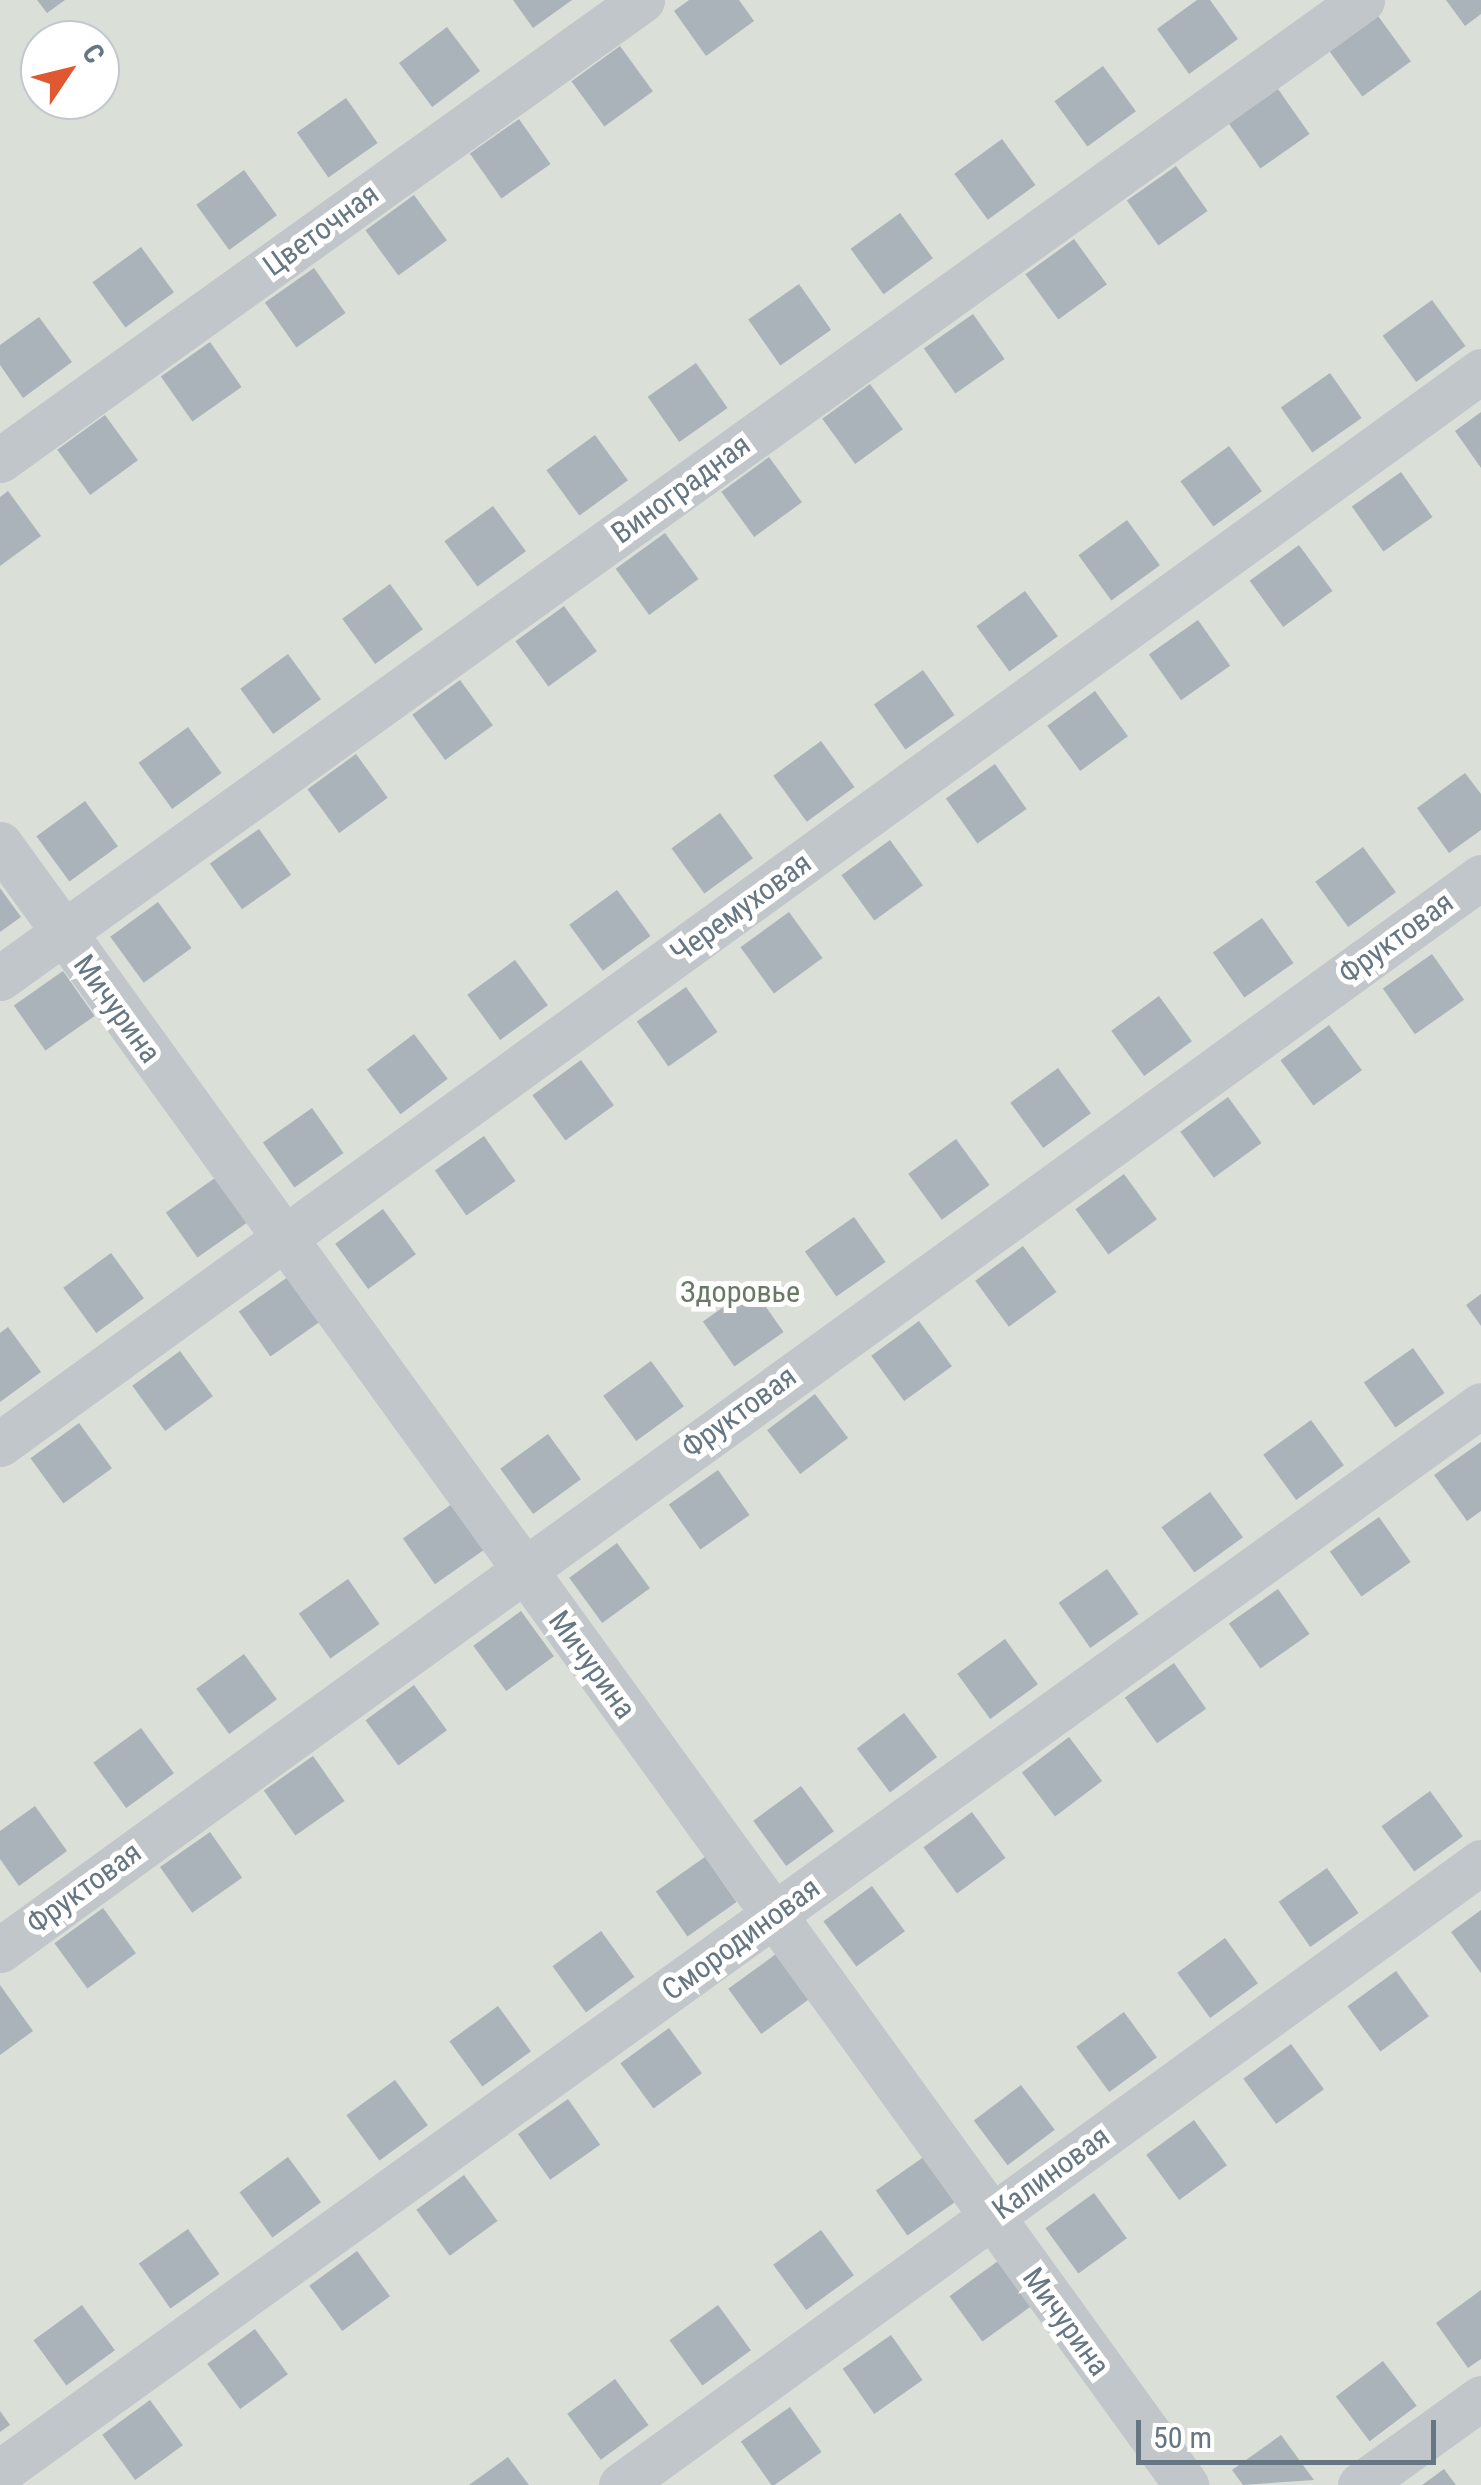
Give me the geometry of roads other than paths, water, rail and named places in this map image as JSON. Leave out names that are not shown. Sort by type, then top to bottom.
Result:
[{"type":"street","name":"Цветочная","points":[[0,460],[642,0]]},
{"type":"street","name":"Виноградная","points":[[0,978],[1362,0]]},
{"type":"street","name":"Черемуховая","points":[[0,1444],[1481,371]]},
{"type":"street","name":"Мичурина","points":[[0,844],[775,1915],[988,2218],[1186,2485]]},
{"type":"street","name":"Фруктовая","points":[[0,1950],[1481,877]]},
{"type":"street","name":"Смородиновая","points":[[0,2472],[1481,1405]]},
{"type":"street","name":"Калиновая","points":[[622,2485],[1481,1862]]},
{"type":"street","points":[[1360,2485],[1481,2398]]},
{"type":"park label","name":"Здоровье","points":[[740,1292]]}]
